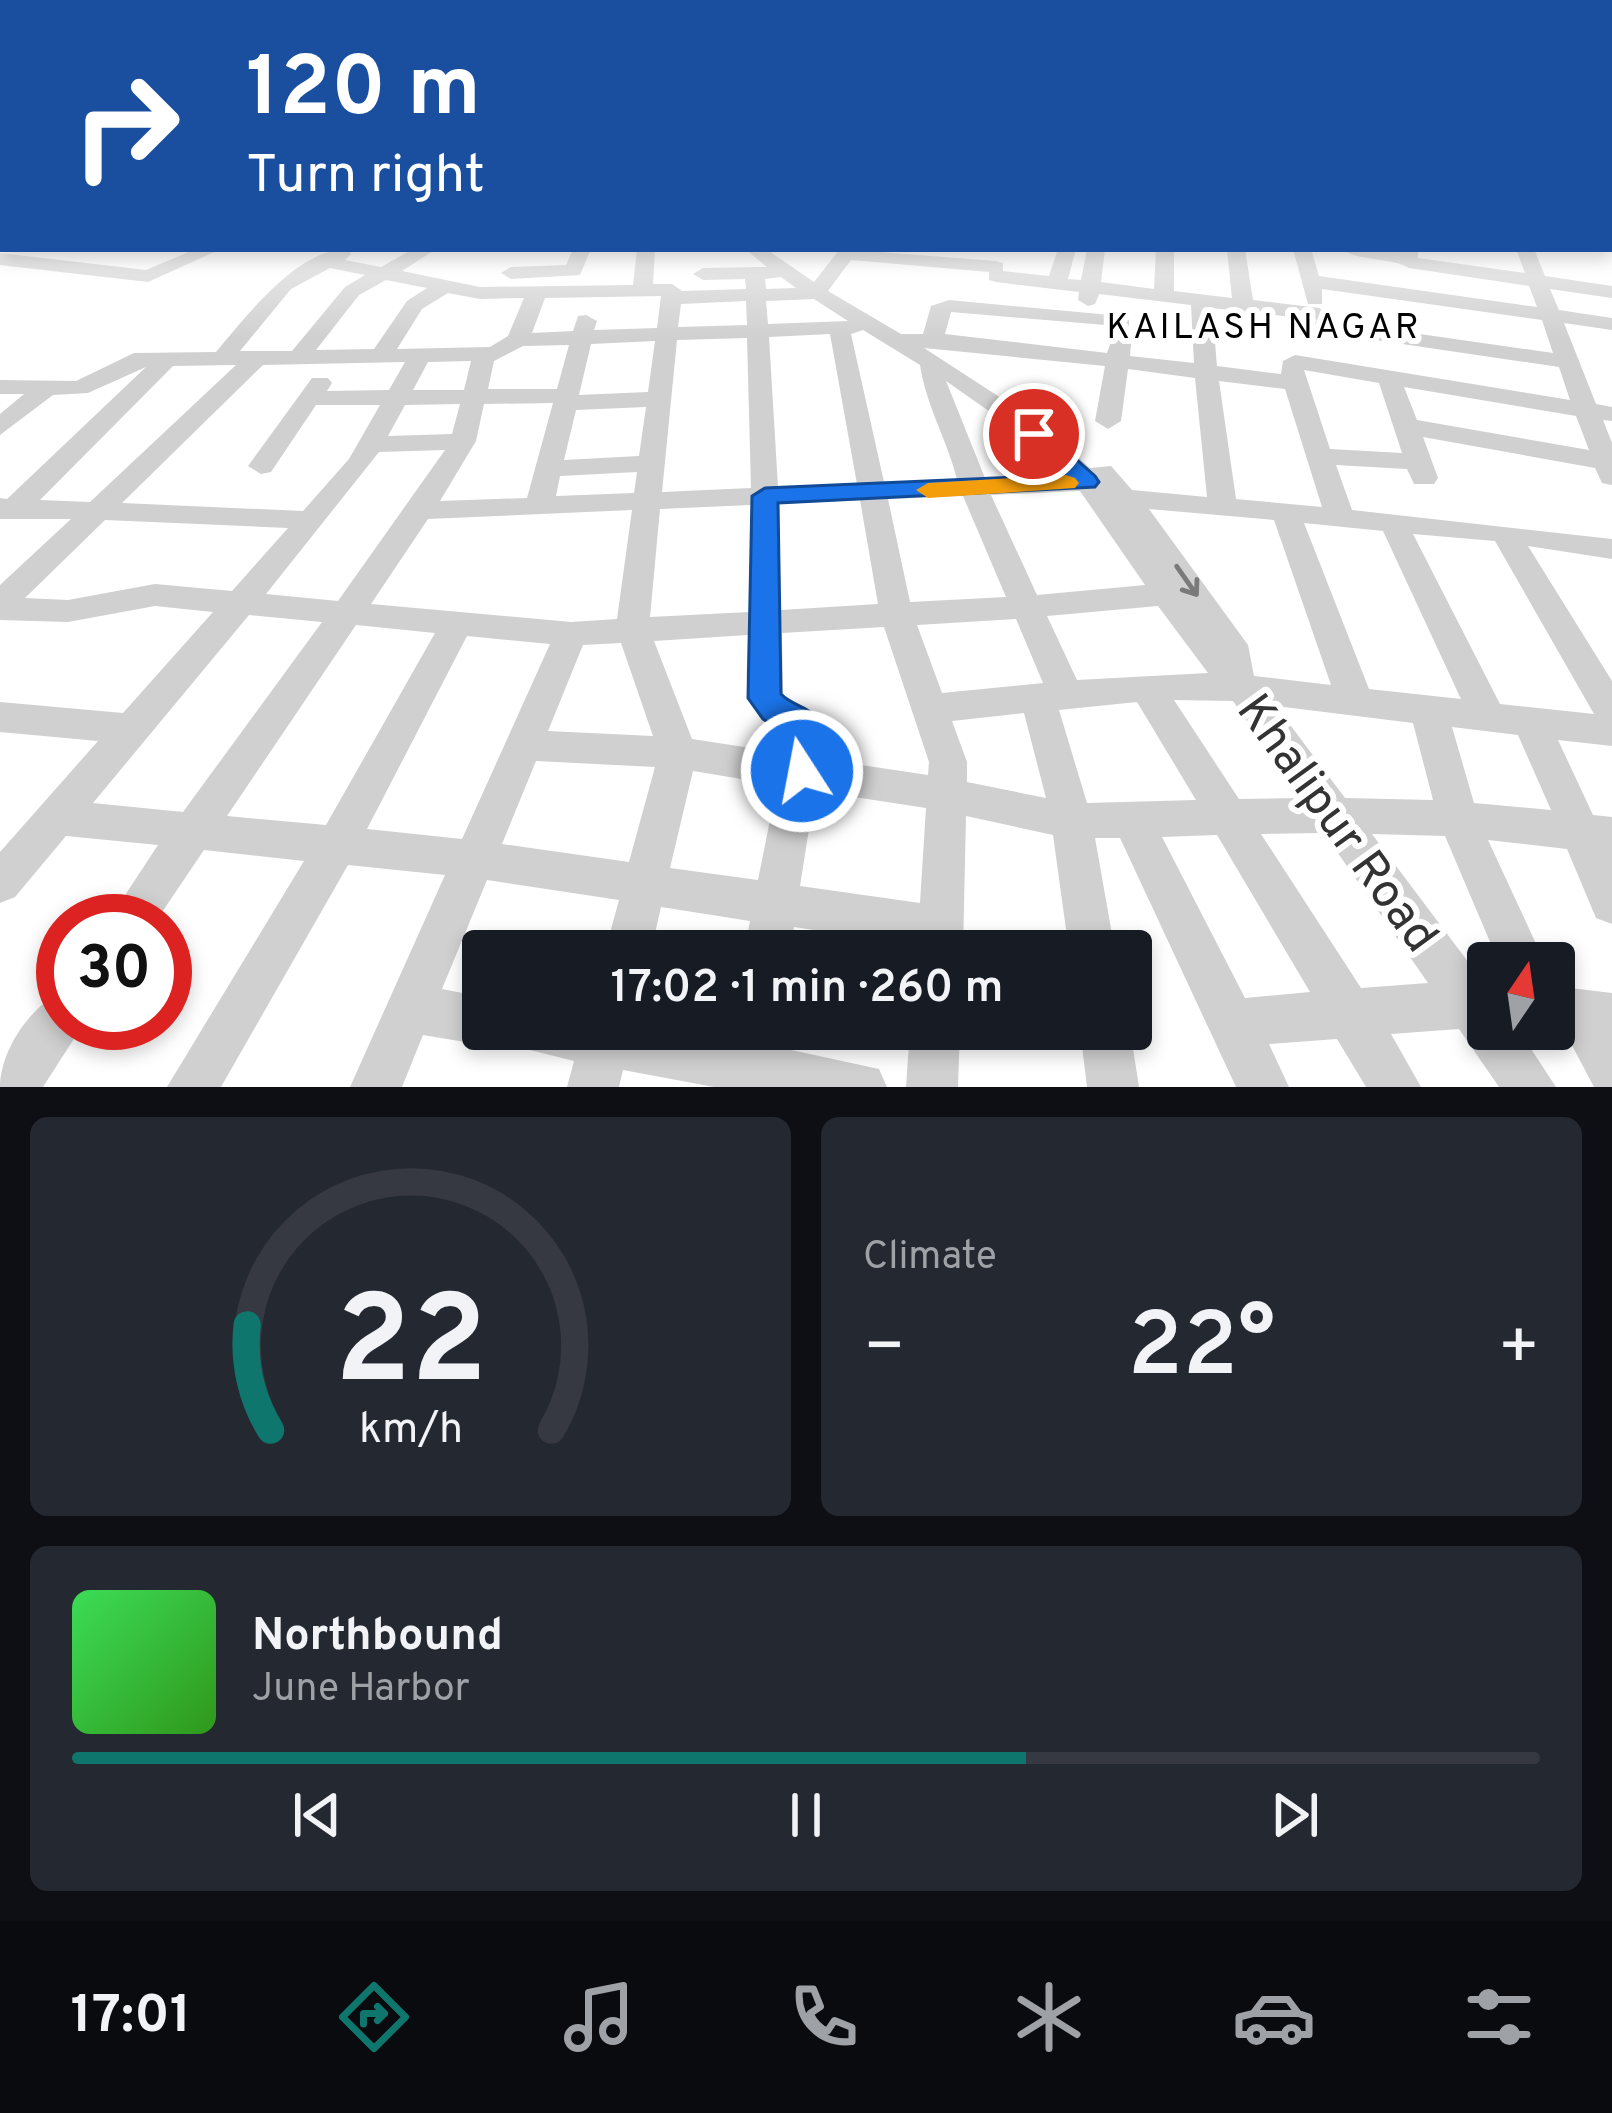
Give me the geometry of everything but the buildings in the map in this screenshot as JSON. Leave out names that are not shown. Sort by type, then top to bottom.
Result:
[{"type":"street","points":[[0,259],[144,276],[206,252]]},
{"type":"street","points":[[298,358],[352,291],[422,252]]},
{"type":"street","points":[[512,273],[574,271],[581,252]]},
{"type":"street","points":[[633,930],[678,753],[632,628],[664,333],[647,252]]},
{"type":"street","points":[[701,252],[701,297]]},
{"type":"street","points":[[703,274],[820,288],[848,252],[996,264],[1089,293],[1129,291],[1243,305],[1568,362]]},
{"type":"street","points":[[1057,282],[1066,252]]},
{"type":"street","points":[[1089,293],[1096,252]]},
{"type":"street","points":[[1164,295],[1165,252]]},
{"type":"street","points":[[1236,252],[1243,305]]},
{"type":"street","points":[[1303,252],[1331,364]]},
{"type":"street","points":[[1363,252],[1385,290]]},
{"type":"street","points":[[1378,252],[1446,258],[1612,292]]},
{"type":"street","points":[[1527,252],[1607,469]]},
{"type":"street","points":[[223,359],[284,285],[340,256],[384,274],[480,293],[701,297],[763,278],[899,338],[1295,383]]},
{"type":"street","points":[[996,264],[997,309]]},
{"type":"street","points":[[518,340],[664,333],[763,278]]},
{"type":"street","points":[[763,278],[765,698],[775,710],[802,725],[802,771],[771,930]]},
{"type":"street","name":"Khalipur Road","points":[[763,278],[820,288],[1052,429],[1226,638],[1235,654],[1238,681]]},
{"type":"street","points":[[1311,281],[1612,324]]},
{"type":"street","points":[[381,356],[414,305],[445,286]]},
{"type":"street","points":[[1108,421],[1129,291]]},
{"type":"street","points":[[539,507],[592,292]]},
{"type":"street","points":[[0,387],[80,388],[134,360],[503,352],[518,340],[536,294]]},
{"type":"street","points":[[1201,300],[1223,506]]},
{"type":"street","points":[[940,930],[948,795],[945,746],[927,710],[897,616],[874,492],[899,338],[941,308],[1121,322]]},
{"type":"street","points":[[899,338],[959,436],[974,489],[1028,608],[1052,696],[1090,930]]},
{"type":"street","name":"Khalipur Road","points":[[899,338],[1034,434],[1103,492],[1207,656],[1238,681],[1467,989]]},
{"type":"street","points":[[149,894],[419,512],[463,441],[484,355]]},
{"type":"street","points":[[2,879],[370,446],[419,356]]},
{"type":"street","points":[[261,466],[336,357]]},
{"type":"street","points":[[0,607],[257,358]]},
{"type":"street","points":[[5,512],[67,461],[166,360]]},
{"type":"street","points":[[1340,517],[1295,383],[1291,365],[1295,362],[1331,364],[1612,414]]},
{"type":"street","points":[[1319,456],[1422,470],[1388,374]]},
{"type":"street","points":[[0,427],[47,388]]},
{"type":"street","points":[[311,398],[657,398]]},
{"type":"street","points":[[1406,426],[1607,469]]},
{"type":"street","points":[[370,446],[463,441]]},
{"type":"street","points":[[549,469],[650,463]]},
{"type":"street","points":[[419,512],[974,489],[1103,492],[1505,533],[1612,549]]},
{"type":"street","points":[[5,512],[94,517],[143,526],[226,518],[310,521]]},
{"type":"street","points":[[1285,512],[1354,698]]},
{"type":"street","points":[[1394,522],[1487,715]]},
{"type":"street","points":[[1505,533],[1599,670],[1612,712]]},
{"type":"street","points":[[0,607],[68,611],[155,595],[571,634],[1028,608],[1168,594]]},
{"type":"street","points":[[194,1087],[337,845],[457,623]]},
{"type":"street","points":[[376,1087],[571,634]]},
{"type":"street","points":[[927,710],[1238,681],[1612,731]]},
{"type":"street","points":[[1147,687],[1395,1087]]},
{"type":"street","points":[[1428,708],[1458,819],[1513,942]]},
{"type":"street","points":[[0,717],[131,729]]},
{"type":"street","points":[[1531,721],[1596,834],[1612,903]]},
{"type":"street","points":[[523,745],[678,753],[948,795],[1072,821],[1335,815],[1458,819],[1596,834]]},
{"type":"street","points":[[56,817],[474,859],[777,903],[899,930]]},
{"type":"street","points":[[1132,819],[1263,1087]]},
{"type":"street","points":[[1231,1023],[1467,1003]]},
{"type":"street","points":[[410,1007],[462,1017]]},
{"type":"street","points":[[1582,1014],[1612,1069]]},
{"type":"street","points":[[13,1087],[39,1050]]},
{"type":"street","points":[[932,1087],[934,1050]]},
{"type":"street","points":[[1108,1050],[1113,1087]]},
{"type":"street","name":"Khalipur Road","points":[[1507,1050],[1530,1087]]},
{"type":"street","points":[[602,1053],[745,1061],[861,1087]]},
{"type":"slow traffic","points":[[928,490],[1066,483]]},
{"type":"district","name":"KAILASH NAGAR","points":[[1264,325]]},
{"type":"route","points":[[802,771],[802,725],[768,705],[765,698],[765,496],[1086,482],[1034,434]]}]
